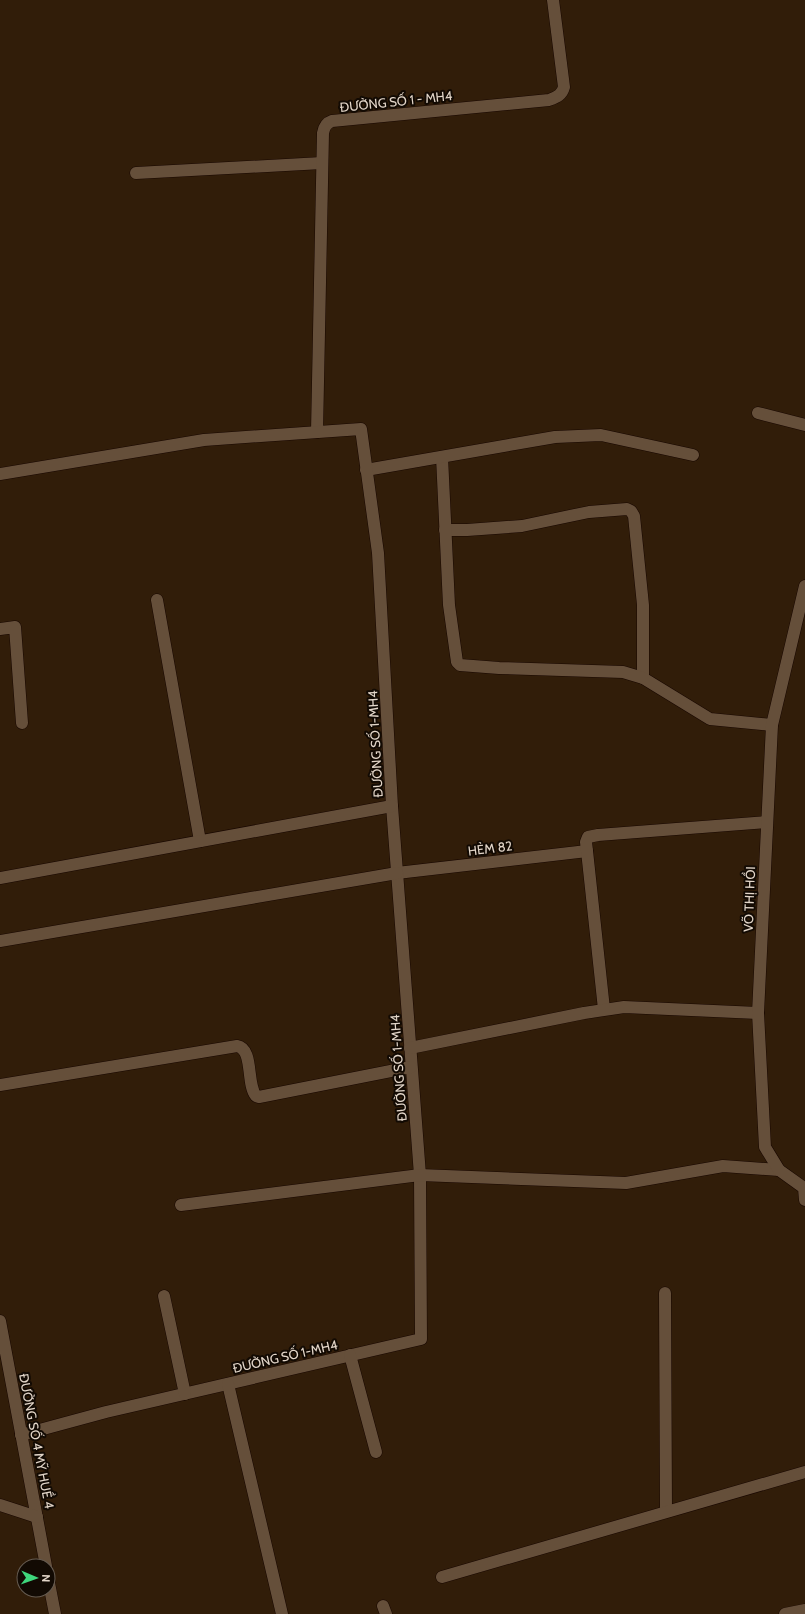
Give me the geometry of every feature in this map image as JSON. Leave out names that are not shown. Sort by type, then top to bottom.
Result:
[{"type":"street","name":"ĐƯỜNG SỐ 1 - MH4","points":[[318,432],[322,163],[323,133],[328,123],[332,121],[550,100],[560,95],[564,87],[553,0]]},
{"type":"street","points":[[136,172],[322,163]]},
{"type":"street","points":[[758,412],[805,425]]},
{"type":"street","name":"ĐƯỜNG SỐ 1-MH4","points":[[21,1435],[106,1412],[421,1339],[420,1175],[392,806],[378,553],[361,429],[318,432]]},
{"type":"street","points":[[0,474],[204,440],[318,432]]},
{"type":"street","points":[[366,470],[555,437],[600,435],[693,455]]},
{"type":"street","points":[[442,457],[449,606],[457,662],[460,665],[492,668],[623,672],[643,678],[710,718],[772,726]]},
{"type":"street","points":[[445,530],[522,526],[589,512],[627,509],[631,511],[634,516],[635,523],[643,605],[643,678]]},
{"type":"street","name":"VÕ THỊ HỒI","points":[[805,586],[803,603],[772,726],[766,822],[758,1013],[765,1147],[779,1170],[805,1192]]},
{"type":"street","points":[[157,600],[200,841]]},
{"type":"street","points":[[0,629],[15,627],[22,723]]},
{"type":"street","points":[[0,878],[392,806]]},
{"type":"street","points":[[604,1009],[586,842],[588,838],[598,835],[766,822]]},
{"type":"street","name":"HẺM 82","points":[[0,941],[397,874],[587,851]]},
{"type":"street","points":[[410,1048],[604,1009],[639,1006],[758,1013]]},
{"type":"street","points":[[0,1086],[232,1046],[239,1046],[244,1049],[252,1091],[259,1097],[411,1067]]},
{"type":"street","points":[[181,1205],[420,1175],[626,1183],[723,1166],[779,1170]]},
{"type":"street","points":[[665,1293],[666,1512]]},
{"type":"street","points":[[164,1296],[185,1394]]},
{"type":"street","name":"ĐƯỜNG SỐ 4 MỸ HUỀ 4","points":[[0,1321],[45,1558]]},
{"type":"street","points":[[350,1356],[376,1452]]},
{"type":"street","points":[[228,1384],[282,1614]]},
{"type":"street","points":[[442,1577],[805,1472]]},
{"type":"street","points":[[0,1505],[37,1517]]},
{"type":"street","points":[[52,1598],[55,1614]]},
{"type":"street","points":[[786,1614],[805,1610]]}]
